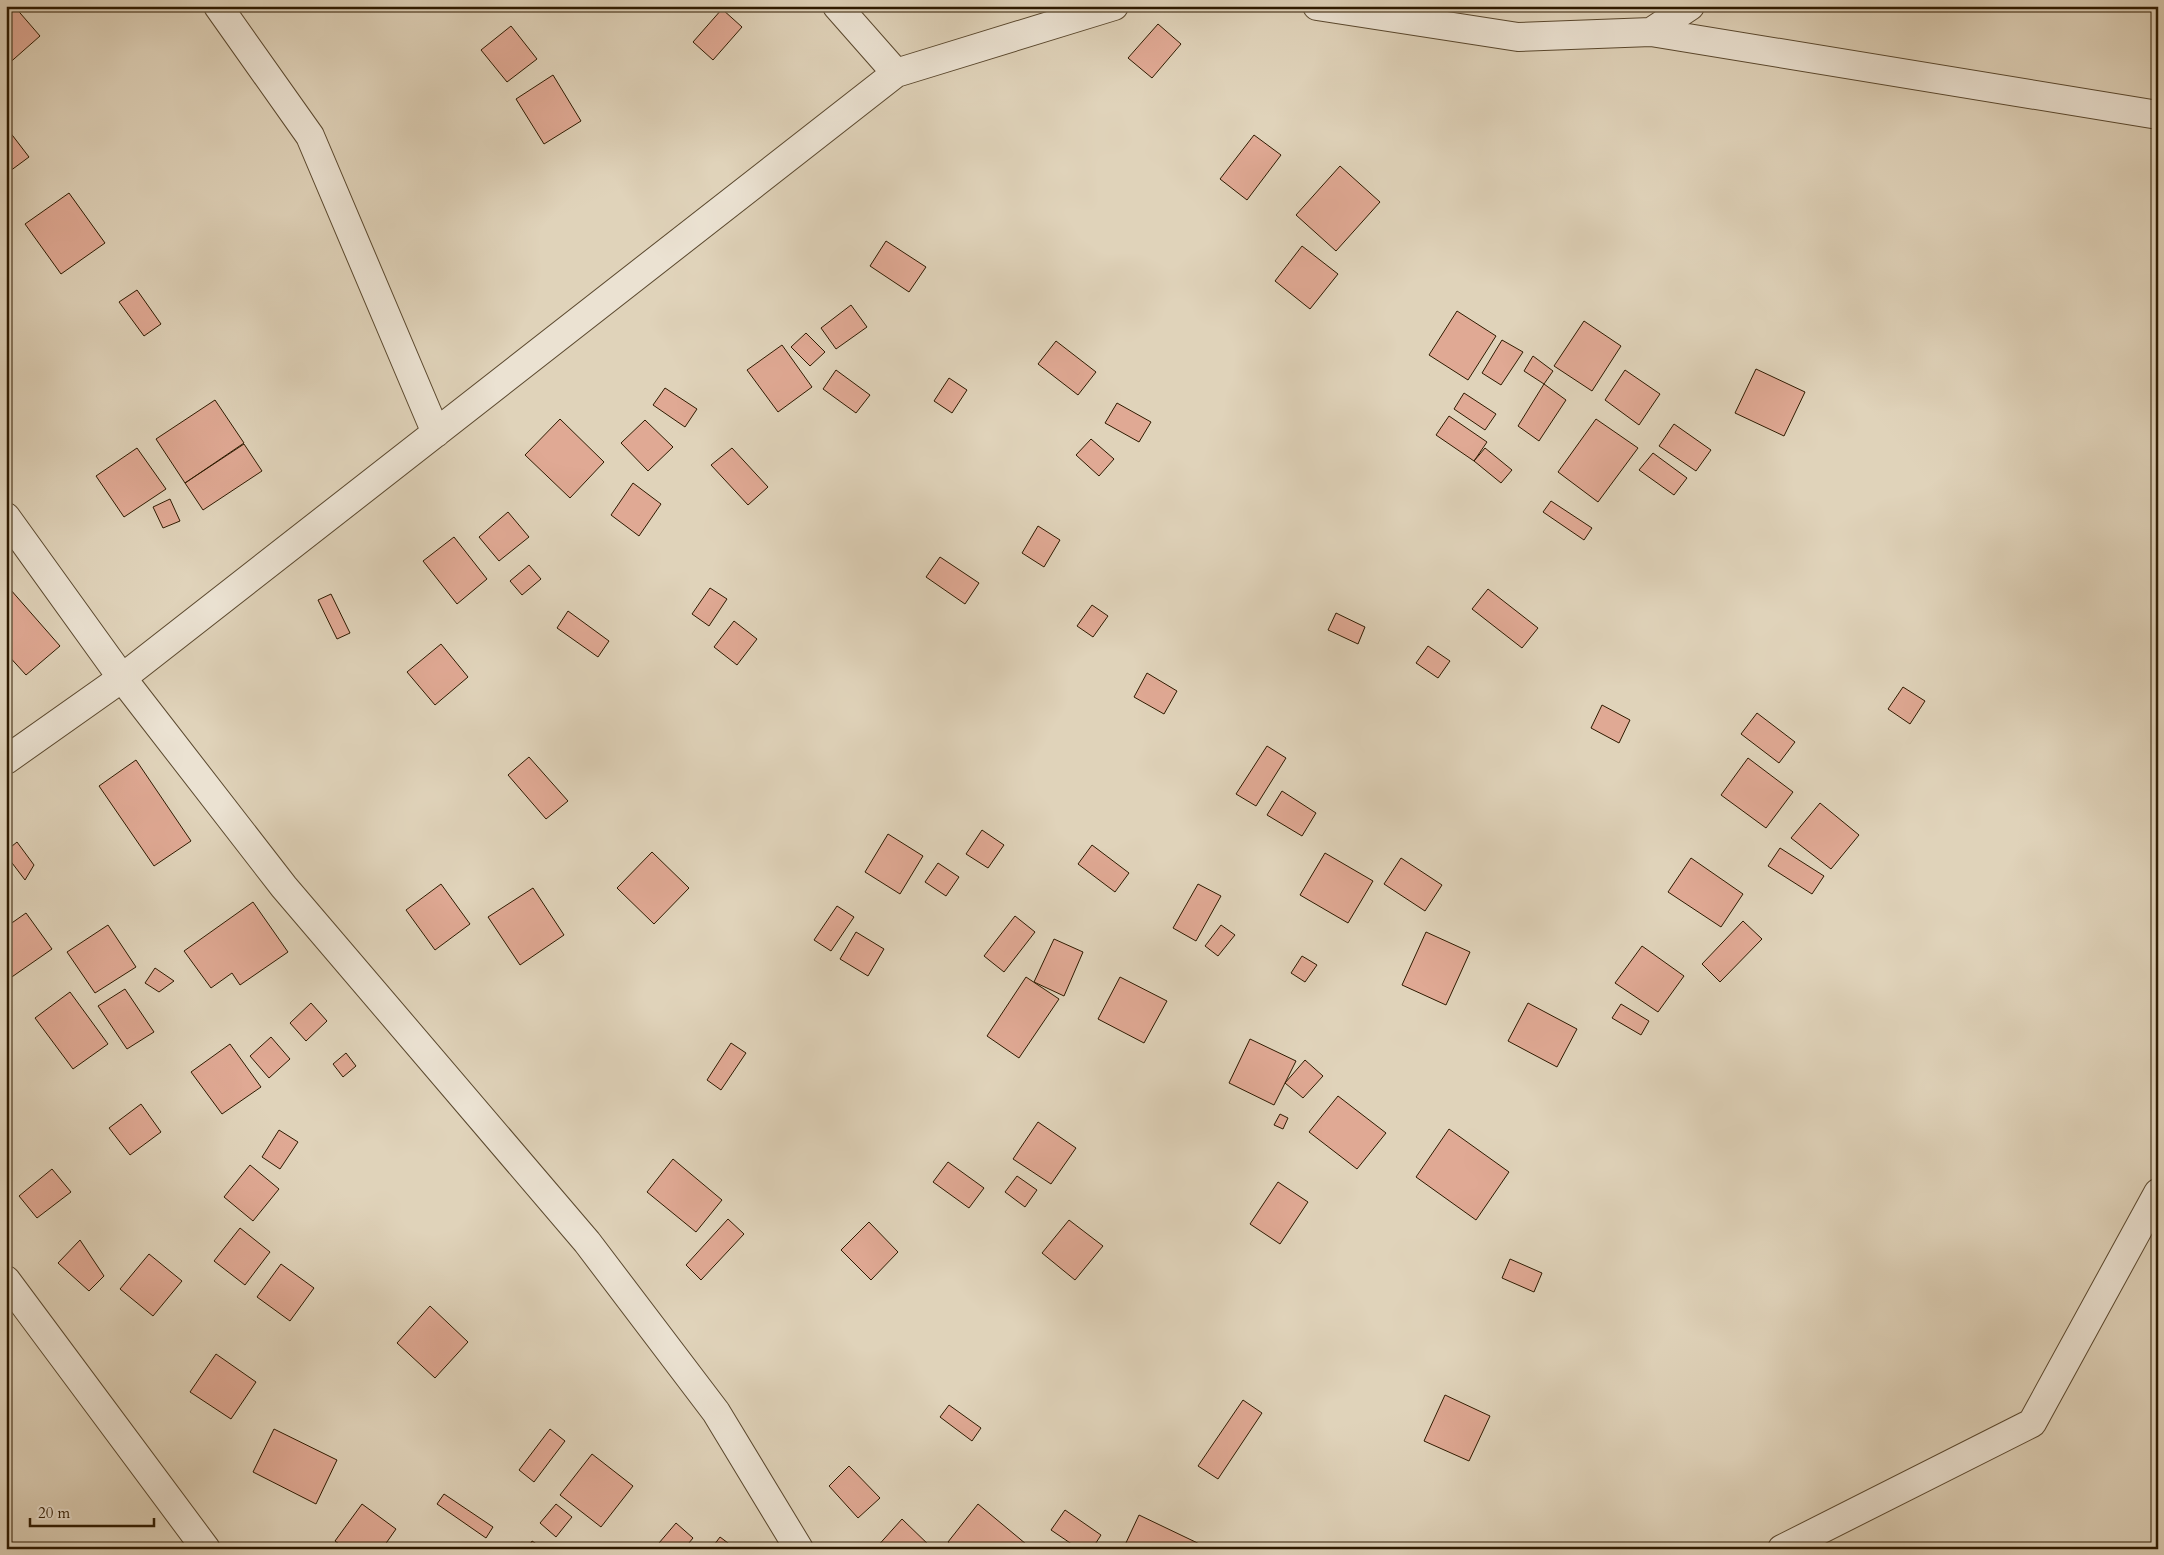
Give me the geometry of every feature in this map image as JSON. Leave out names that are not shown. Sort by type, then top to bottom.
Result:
[{"type":"street","points":[[218,6],[310,136],[436,433]]},
{"type":"street","points":[[837,6],[896,73]]},
{"type":"street","points":[[6,760],[122,678],[896,73],[1114,6]]},
{"type":"street","points":[[1317,6],[1518,37],[1651,32],[2158,115]]},
{"type":"street","points":[[1651,32],[1690,6]]},
{"type":"street","points":[[6,517],[122,678],[284,887],[587,1242],[716,1412],[799,1549]]},
{"type":"street","points":[[1782,1549],[2032,1423],[2158,1193]]},
{"type":"street","points":[[6,1280],[206,1549]]},
{"type":"building","points":[[6,6],[14,6],[40,36],[6,66]]},
{"type":"building","points":[[722,9],[742,27],[713,60],[693,42]]},
{"type":"building","points":[[1158,24],[1181,44],[1152,78],[1128,58]]},
{"type":"building","points":[[511,26],[537,59],[507,82],[481,50]]},
{"type":"building","points":[[553,75],[581,121],[544,144],[516,99]]},
{"type":"building","points":[[6,127],[29,157],[6,174]]},
{"type":"building","points":[[1254,135],[1281,155],[1247,200],[1220,179]]},
{"type":"building","points":[[1340,166],[1380,202],[1336,251],[1296,215]]},
{"type":"building","points":[[69,193],[105,243],[61,274],[25,224]]},
{"type":"building","points":[[886,241],[926,267],[909,292],[870,266]]},
{"type":"building","points":[[1302,246],[1338,274],[1310,309],[1275,281]]},
{"type":"building","points":[[137,290],[161,324],[144,336],[119,302]]},
{"type":"building","points":[[851,305],[867,327],[836,349],[821,328]]},
{"type":"building","points":[[1457,311],[1496,336],[1468,380],[1429,355]]},
{"type":"building","points":[[1584,321],[1621,346],[1592,391],[1554,366]]},
{"type":"building","points":[[806,333],[825,352],[810,366],[791,347]]},
{"type":"building","points":[[1502,340],[1523,352],[1501,385],[1482,373]]},
{"type":"building","points":[[1056,341],[1096,372],[1078,395],[1038,364]]},
{"type":"building","points":[[782,345],[812,387],[778,412],[747,370]]},
{"type":"building","points":[[1533,356],[1553,371],[1544,384],[1524,371]]},
{"type":"building","points":[[1756,369],[1805,392],[1784,436],[1735,413]]},
{"type":"building","points":[[836,370],[870,395],[856,413],[823,389]]},
{"type":"building","points":[[1625,370],[1660,394],[1639,425],[1605,400]]},
{"type":"building","points":[[949,378],[967,390],[952,413],[934,401]]},
{"type":"building","points":[[1544,384],[1566,400],[1539,441],[1518,426]]},
{"type":"building","points":[[665,388],[697,409],[685,427],[653,405]]},
{"type":"building","points":[[1464,393],[1496,414],[1485,430],[1454,409]]},
{"type":"building","points":[[215,400],[244,443],[185,483],[156,439]]},
{"type":"building","points":[[1117,403],[1151,422],[1139,442],[1105,423]]},
{"type":"building","points":[[1449,416],[1487,442],[1474,461],[1436,435]]},
{"type":"building","points":[[560,419],[604,462],[570,498],[525,455]]},
{"type":"building","points":[[1596,419],[1638,448],[1598,502],[1558,472]]},
{"type":"building","points":[[645,420],[673,447],[648,471],[621,443]]},
{"type":"building","points":[[1674,424],[1711,450],[1696,471],[1659,446]]},
{"type":"building","points":[[1091,439],[1114,459],[1099,476],[1076,455]]},
{"type":"building","points":[[244,444],[262,471],[203,510],[185,483]]},
{"type":"building","points":[[137,448],[166,489],[124,517],[96,476]]},
{"type":"building","points":[[732,448],[768,487],[748,505],[711,465]]},
{"type":"building","points":[[1485,448],[1512,470],[1501,483],[1474,461]]},
{"type":"building","points":[[1653,453],[1687,478],[1674,495],[1639,470]]},
{"type":"building","points":[[633,483],[661,504],[639,536],[611,515]]},
{"type":"building","points":[[170,499],[180,521],[163,528],[153,507]]},
{"type":"building","points":[[1551,501],[1592,528],[1584,540],[1543,512]]},
{"type":"building","points":[[508,512],[529,537],[499,561],[479,537]]},
{"type":"building","points":[[1038,526],[1060,540],[1044,567],[1022,553]]},
{"type":"building","points":[[454,537],[487,579],[457,604],[423,561]]},
{"type":"building","points":[[940,557],[979,583],[965,604],[926,577]]},
{"type":"building","points":[[529,565],[541,579],[522,595],[510,581]]},
{"type":"building","points":[[710,588],[727,599],[709,626],[692,614]]},
{"type":"building","points":[[10,589],[60,646],[26,675],[6,653],[6,592]]},
{"type":"building","points":[[1488,589],[1538,628],[1522,648],[1472,609]]},
{"type":"building","points":[[331,594],[350,633],[337,639],[318,600]]},
{"type":"building","points":[[1092,605],[1108,616],[1093,637],[1077,626]]},
{"type":"building","points":[[568,611],[609,641],[598,657],[557,628]]},
{"type":"building","points":[[1336,613],[1365,627],[1358,644],[1328,630]]},
{"type":"building","points":[[734,621],[757,639],[737,665],[714,647]]},
{"type":"building","points":[[441,644],[468,677],[435,705],[407,672]]},
{"type":"building","points":[[1428,646],[1450,661],[1438,678],[1416,663]]},
{"type":"building","points":[[1147,673],[1177,691],[1164,714],[1134,697]]},
{"type":"building","points":[[1903,687],[1925,701],[1910,724],[1888,709]]},
{"type":"building","points":[[1602,705],[1630,720],[1619,743],[1591,728]]},
{"type":"building","points":[[1757,713],[1795,742],[1779,763],[1741,734]]},
{"type":"building","points":[[1267,746],[1286,758],[1256,806],[1236,794]]},
{"type":"building","points":[[529,757],[568,801],[546,819],[508,775]]},
{"type":"building","points":[[1748,758],[1793,792],[1766,828],[1721,795]]},
{"type":"building","points":[[136,760],[191,841],[154,866],[99,786]]},
{"type":"building","points":[[1282,791],[1316,813],[1302,836],[1267,815]]},
{"type":"building","points":[[1820,803],[1859,835],[1831,869],[1791,838]]},
{"type":"building","points":[[982,830],[1004,845],[988,868],[966,854]]},
{"type":"building","points":[[888,834],[923,856],[900,894],[865,872]]},
{"type":"building","points":[[17,842],[34,865],[25,880],[6,855],[6,851]]},
{"type":"building","points":[[1092,845],[1129,873],[1115,892],[1078,864]]},
{"type":"building","points":[[1780,848],[1824,876],[1812,894],[1768,866]]},
{"type":"building","points":[[652,852],[689,888],[654,924],[617,888]]},
{"type":"building","points":[[1325,853],[1373,881],[1348,923],[1300,895]]},
{"type":"building","points":[[1401,858],[1442,885],[1425,911],[1384,884]]},
{"type":"building","points":[[1691,858],[1743,894],[1721,927],[1668,892]]},
{"type":"building","points":[[938,863],[959,877],[946,896],[925,882]]},
{"type":"building","points":[[441,884],[470,924],[435,950],[406,910]]},
{"type":"building","points":[[1198,884],[1221,896],[1196,941],[1173,928]]},
{"type":"building","points":[[533,888],[564,935],[520,965],[488,917]]},
{"type":"building","points":[[253,902],[288,952],[240,985],[232,973],[211,988],[184,951]]},
{"type":"building","points":[[837,906],[854,917],[831,951],[814,940]]},
{"type":"building","points":[[26,913],[52,949],[6,981],[6,927]]},
{"type":"building","points":[[1015,916],[1035,932],[1004,972],[984,956]]},
{"type":"building","points":[[1743,921],[1762,939],[1720,982],[1702,964]]},
{"type":"building","points":[[108,925],[136,967],[95,993],[67,952]]},
{"type":"building","points":[[1221,925],[1235,935],[1218,956],[1205,946]]},
{"type":"building","points":[[856,932],[884,949],[868,976],[840,959]]},
{"type":"building","points":[[1426,932],[1470,952],[1446,1005],[1402,985]]},
{"type":"building","points":[[1054,939],[1083,952],[1064,996],[1034,982]]},
{"type":"building","points":[[1642,946],[1684,976],[1658,1012],[1615,983]]},
{"type":"building","points":[[1302,956],[1317,965],[1305,982],[1291,973]]},
{"type":"building","points":[[155,968],[174,981],[159,992],[145,983]]},
{"type":"building","points":[[1026,977],[1059,999],[1019,1058],[987,1036]]},
{"type":"building","points":[[1120,977],[1167,1001],[1144,1043],[1098,1019]]},
{"type":"building","points":[[125,989],[154,1032],[127,1049],[98,1006]]},
{"type":"building","points":[[70,992],[108,1044],[73,1069],[35,1018]]},
{"type":"building","points":[[311,1003],[327,1021],[306,1041],[290,1023]]},
{"type":"building","points":[[1528,1003],[1577,1029],[1557,1067],[1508,1041]]},
{"type":"building","points":[[1621,1004],[1649,1021],[1641,1035],[1612,1018]]},
{"type":"building","points":[[271,1037],[290,1059],[269,1078],[250,1056]]},
{"type":"building","points":[[1250,1039],[1296,1061],[1274,1105],[1229,1083]]},
{"type":"building","points":[[731,1043],[746,1053],[721,1090],[707,1080]]},
{"type":"building","points":[[230,1044],[261,1087],[222,1114],[191,1072]]},
{"type":"building","points":[[346,1053],[356,1066],[343,1077],[333,1064]]},
{"type":"building","points":[[1305,1060],[1323,1076],[1303,1098],[1285,1083]]},
{"type":"building","points":[[1338,1096],[1386,1133],[1357,1169],[1309,1132]]},
{"type":"building","points":[[141,1104],[161,1132],[130,1155],[109,1128]]},
{"type":"building","points":[[1280,1114],[1288,1118],[1283,1129],[1274,1125]]},
{"type":"building","points":[[1038,1122],[1076,1148],[1051,1184],[1013,1159]]},
{"type":"building","points":[[1449,1129],[1509,1172],[1476,1220],[1416,1177]]},
{"type":"building","points":[[279,1130],[298,1142],[280,1169],[262,1157]]},
{"type":"building","points":[[673,1159],[722,1200],[696,1232],[647,1192]]},
{"type":"building","points":[[948,1162],[984,1188],[969,1208],[933,1182]]},
{"type":"building","points":[[250,1165],[279,1189],[253,1221],[224,1197]]},
{"type":"building","points":[[52,1169],[71,1192],[37,1218],[19,1196]]},
{"type":"building","points":[[1017,1176],[1037,1190],[1025,1207],[1005,1192]]},
{"type":"building","points":[[1278,1182],[1308,1202],[1280,1244],[1250,1224]]},
{"type":"building","points":[[728,1219],[744,1234],[701,1280],[686,1265]]},
{"type":"building","points":[[1069,1220],[1103,1246],[1075,1280],[1042,1253]]},
{"type":"building","points":[[869,1222],[898,1252],[871,1280],[841,1250]]},
{"type":"building","points":[[240,1228],[270,1252],[245,1285],[214,1261]]},
{"type":"building","points":[[80,1240],[104,1276],[89,1291],[58,1263]]},
{"type":"building","points":[[149,1254],[182,1281],[153,1316],[120,1289]]},
{"type":"building","points":[[1510,1259],[1542,1273],[1534,1292],[1502,1278]]},
{"type":"building","points":[[281,1264],[314,1288],[290,1321],[257,1297]]},
{"type":"building","points":[[430,1306],[468,1342],[435,1378],[397,1343]]},
{"type":"building","points":[[216,1354],[256,1382],[231,1419],[190,1392]]},
{"type":"building","points":[[1445,1395],[1490,1416],[1469,1461],[1424,1441]]},
{"type":"building","points":[[1243,1400],[1262,1413],[1218,1479],[1198,1466]]},
{"type":"building","points":[[949,1405],[981,1428],[972,1441],[940,1417]]},
{"type":"building","points":[[274,1429],[337,1460],[316,1504],[253,1472]]},
{"type":"building","points":[[550,1429],[565,1441],[534,1482],[519,1470]]},
{"type":"building","points":[[592,1454],[633,1486],[601,1527],[560,1495]]},
{"type":"building","points":[[849,1466],[880,1498],[858,1518],[829,1486]]},
{"type":"building","points":[[444,1494],[493,1527],[486,1538],[437,1504]]},
{"type":"building","points":[[362,1504],[396,1529],[382,1549],[346,1549],[335,1541]]},
{"type":"building","points":[[556,1504],[572,1517],[556,1537],[540,1523]]},
{"type":"building","points":[[978,1504],[1032,1549],[956,1549],[948,1542]]},
{"type":"building","points":[[1065,1510],[1101,1535],[1092,1549],[1079,1549],[1051,1530]]},
{"type":"building","points":[[1139,1515],[1208,1548],[1208,1549],[1124,1547]]},
{"type":"building","points":[[902,1519],[933,1549],[875,1549]]},
{"type":"building","points":[[676,1523],[693,1538],[684,1549],[665,1549],[659,1543]]},
{"type":"building","points":[[720,1537],[736,1549],[711,1549]]},
{"type":"building","points":[[532,1541],[544,1549],[527,1549]]}]
